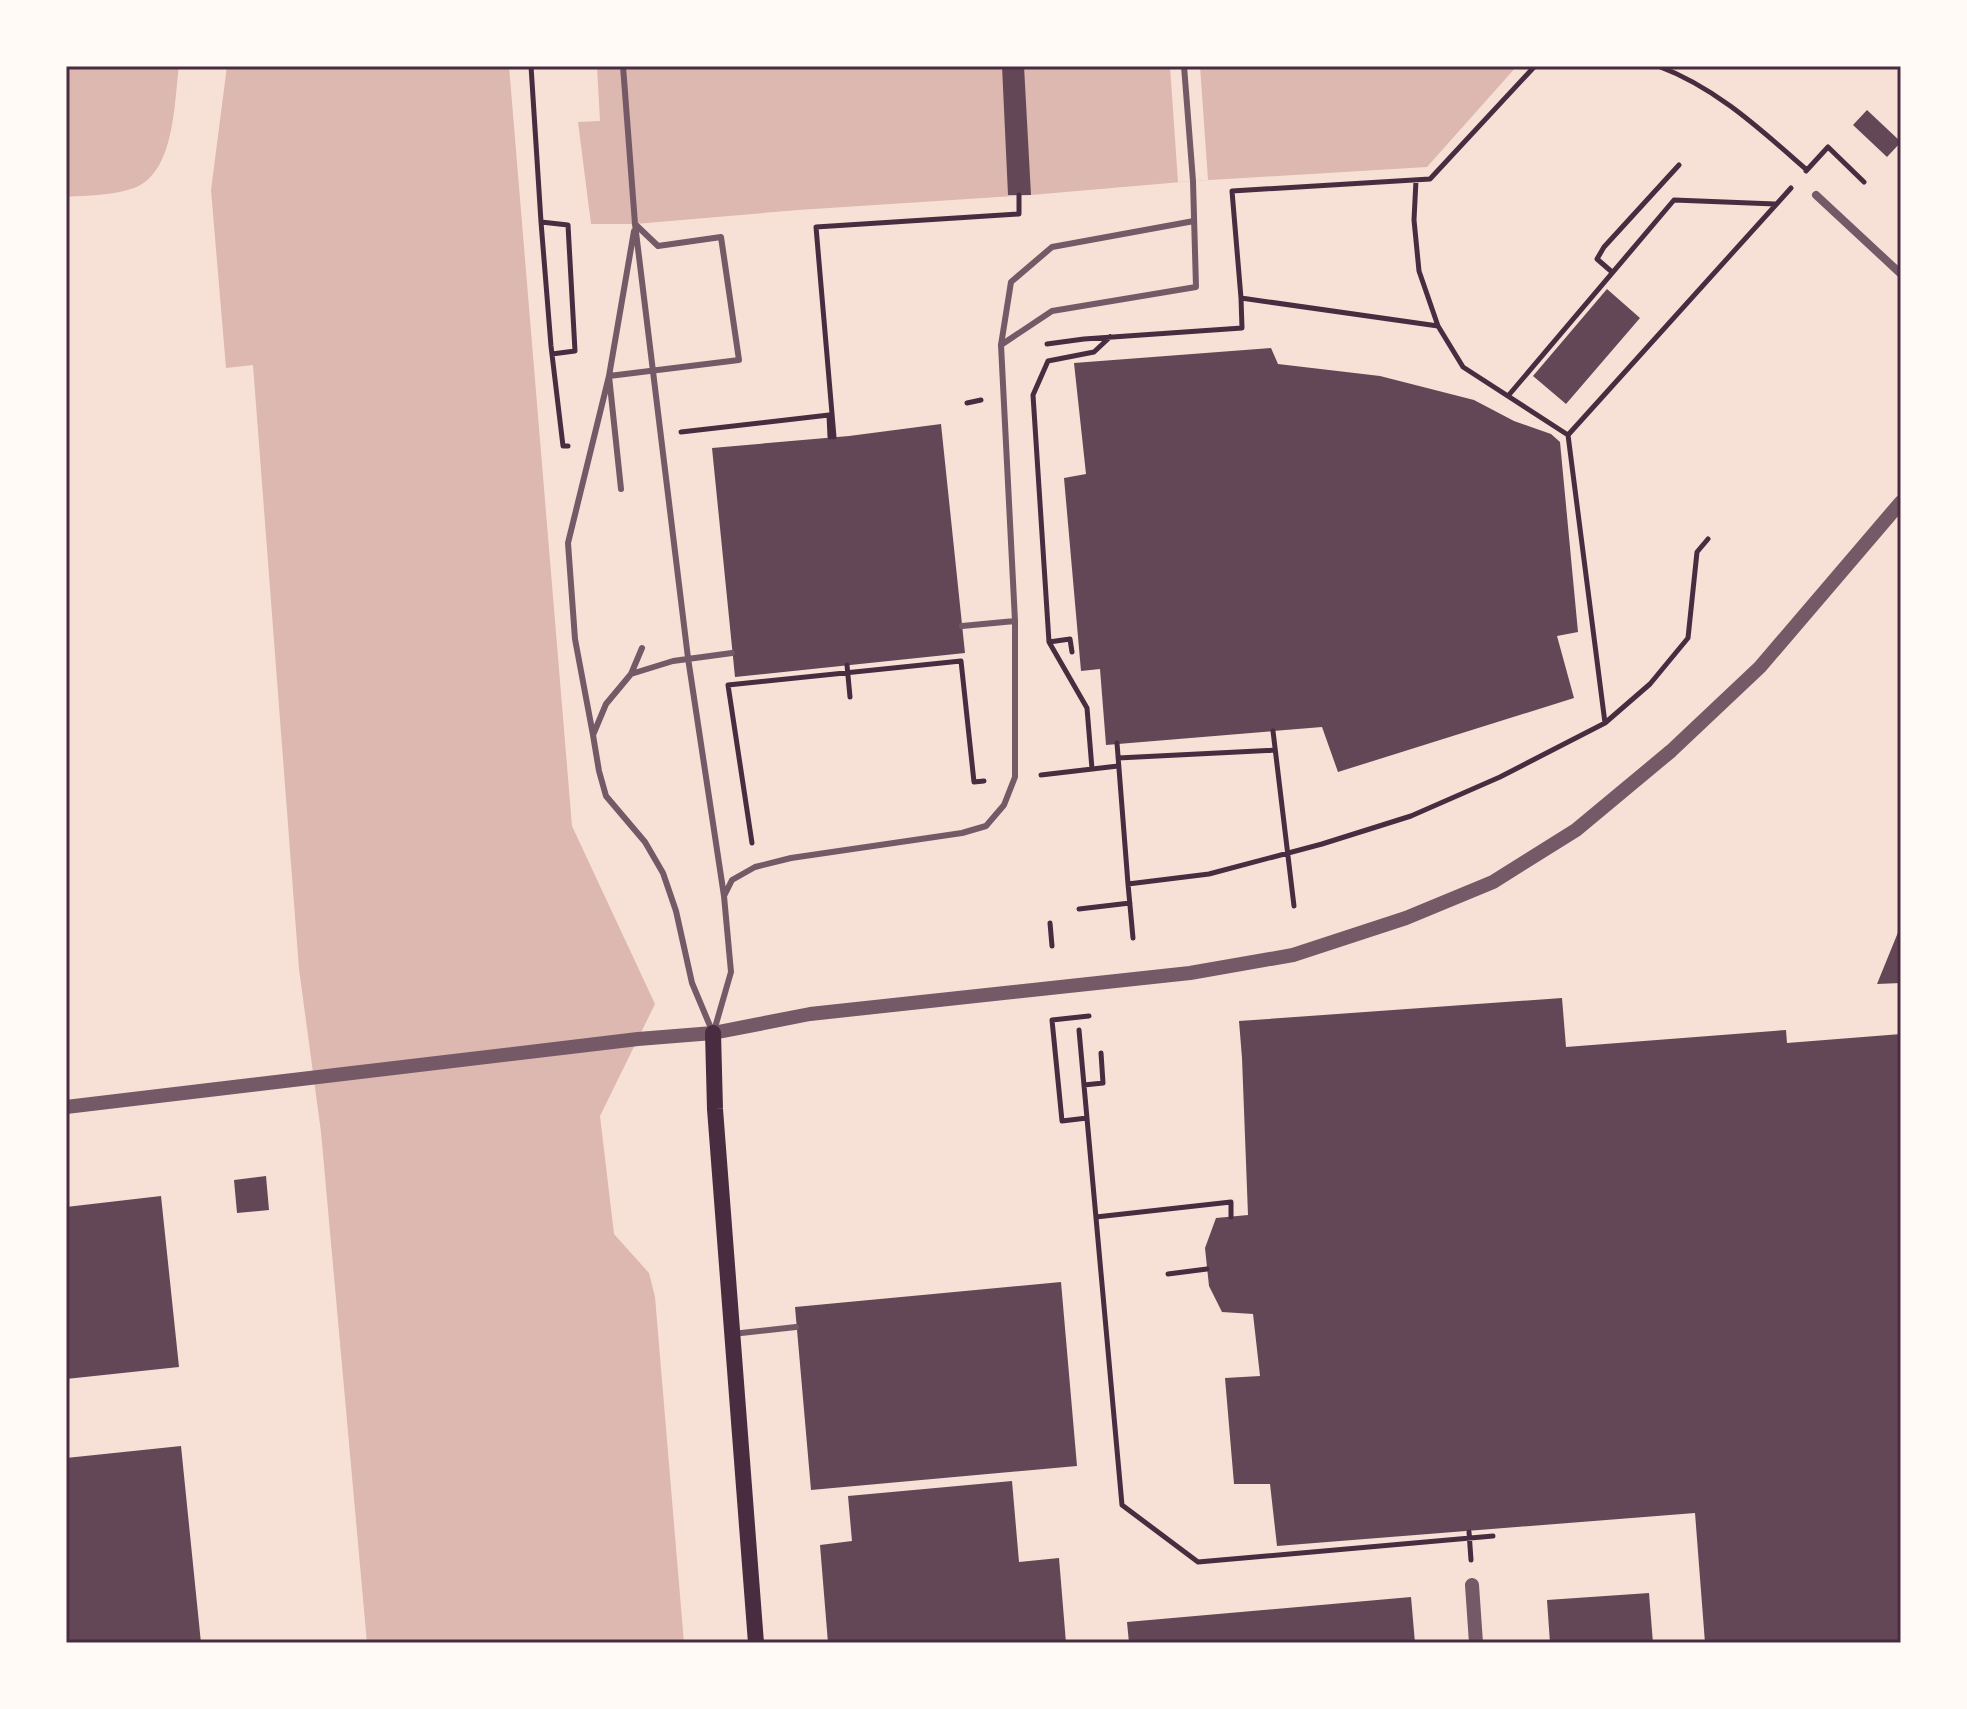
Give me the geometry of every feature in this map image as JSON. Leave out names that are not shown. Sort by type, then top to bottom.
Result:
[{"type":"main road","points":[[713,1033],[715,1109],[756,1643]]},
{"type":"street","points":[[1816,195],[1901,274]]},
{"type":"street","points":[[66,1107],[638,1039],[713,1033],[810,1014],[1190,973],[1293,955],[1406,918],[1493,882],[1576,830],[1671,751],[1760,667],[1901,502]]},
{"type":"street","points":[[1472,1585],[1476,1643]]},
{"type":"lane","points":[[623,66],[635,224],[688,658],[724,896],[731,972],[713,1033]]},
{"type":"lane","points":[[1001,345],[1052,311],[1196,287],[1193,181],[1184,66]]},
{"type":"lane","points":[[724,896],[732,880],[755,867],[791,858],[962,833],[986,826],[1004,805],[1015,777],[1015,621],[1001,345],[1011,282],[1052,247],[1194,221]]},
{"type":"lane","points":[[609,376],[739,360],[721,237],[658,246],[635,224]]},
{"type":"lane","points":[[635,224],[609,376],[568,543],[575,639],[606,796],[645,842],[663,873],[676,911],[692,983],[713,1033]]},
{"type":"lane","points":[[609,376],[621,489]]},
{"type":"lane","points":[[962,626],[1015,621]]},
{"type":"lane","points":[[593,735],[606,704],[631,674],[642,648]]},
{"type":"lane","points":[[631,674],[673,661],[732,653]]},
{"type":"lane","points":[[732,1334],[796,1327]]},
{"type":"path","points":[[531,66],[551,346]]},
{"type":"path","points":[[1038,345],[1242,328],[1232,191],[1430,179],[1535,66]]},
{"type":"path","points":[[1658,66],[1679,74],[1736,109],[1807,170]]},
{"type":"path","points":[[1678,66],[1679,74]]},
{"type":"path","points":[[1605,723],[1568,435],[1828,147],[1864,182]]},
{"type":"path","points":[[1612,272],[1597,259],[1604,247],[1679,165]]},
{"type":"path","points":[[1416,180],[1414,220],[1419,271],[1438,326],[1463,367],[1568,435]]},
{"type":"path","points":[[834,437],[816,227],[1019,214],[1019,195]]},
{"type":"path","points":[[1508,396],[1674,200],[1776,204]]},
{"type":"path","points":[[541,222],[568,225],[575,351],[552,354]]},
{"type":"path","points":[[1241,298],[1438,326]]},
{"type":"path","points":[[1092,769],[1087,708],[1049,642],[1033,395],[1048,361],[1094,352],[1111,337]]},
{"type":"path","points":[[1128,884],[1209,874],[1411,816],[1500,777],[1605,723],[1650,684],[1688,638],[1697,552],[1708,539]]},
{"type":"path","points":[[1049,642],[1070,639],[1072,652]]},
{"type":"path","points":[[752,843],[728,685],[848,669],[961,661],[974,782],[984,781]]},
{"type":"path","points":[[848,669],[850,697]]},
{"type":"path","points":[[1273,731],[1294,906]]},
{"type":"path","points":[[1117,743],[1133,938]]},
{"type":"path","points":[[1118,758],[1275,750]]},
{"type":"path","points":[[1041,775],[1118,766]]},
{"type":"path","points":[[1079,909],[1130,903]]},
{"type":"path","points":[[1050,923],[1052,946]]},
{"type":"path","points":[[1087,1118],[1062,1121],[1052,1020],[1089,1016]]},
{"type":"path","points":[[1079,1030],[1122,1505],[1198,1562],[1493,1536]]},
{"type":"path","points":[[1084,1085],[1103,1083],[1101,1053]]},
{"type":"path","points":[[1096,1217],[1231,1202],[1231,1217]]},
{"type":"path","points":[[1168,1274],[1207,1269]]},
{"type":"shaded area","points":[[66,66],[179,66],[170,135],[158,168],[148,180],[134,188],[117,192],[66,197]]},
{"type":"shaded area","points":[[227,66],[509,66],[572,826],[655,1004],[600,1116],[614,1234],[649,1273],[655,1297],[684,1643],[367,1643],[321,1132],[299,969],[253,365],[226,368],[211,190]]},
{"type":"shaded area","points":[[595,66],[1517,66],[1427,167],[1193,181],[635,224],[591,224],[578,122],[600,121]]},
{"type":"pier","points":[[1170,66],[1200,66],[1208,180],[1178,182]]},
{"type":"building","points":[[1002,66],[1024,66],[1031,195],[1008,195]]},
{"type":"building","points":[[1867,110],[1901,142],[1887,157],[1853,125]]},
{"type":"building","points":[[1607,289],[1640,318],[1566,404],[1533,376]]},
{"type":"building","points":[[1271,348],[1278,364],[1380,376],[1474,400],[1514,421],[1551,434],[1560,442],[1578,632],[1557,636],[1574,698],[1338,772],[1322,727],[1106,745],[1100,669],[1081,671],[1064,478],[1086,474],[1074,363]]},
{"type":"building","points":[[941,424],[965,653],[735,677],[712,448]]},
{"type":"building","points":[[1901,925],[1901,983],[1877,984]]},
{"type":"building","points":[[1562,998],[1566,1047],[1786,1030],[1787,1043],[1901,1034],[1901,1643],[1705,1643],[1695,1513],[1277,1546],[1270,1484],[1234,1484],[1225,1378],[1260,1376],[1253,1314],[1222,1312],[1209,1286],[1205,1248],[1216,1218],[1248,1215],[1239,1021]]},
{"type":"building","points":[[266,1176],[269,1210],[237,1213],[234,1180]]},
{"type":"building","points":[[161,1196],[179,1367],[66,1379],[66,1207]]},
{"type":"building","points":[[1061,1282],[1077,1466],[811,1490],[795,1307]]},
{"type":"building","points":[[181,1446],[201,1643],[66,1643],[66,1458]]},
{"type":"building","points":[[1012,1481],[1019,1562],[1059,1558],[1066,1643],[828,1643],[820,1545],[852,1541],[848,1496]]},
{"type":"building","points":[[1649,1593],[1653,1643],[1550,1643],[1547,1600]]},
{"type":"building","points":[[1411,1597],[1415,1643],[1129,1643],[1127,1622]]}]
